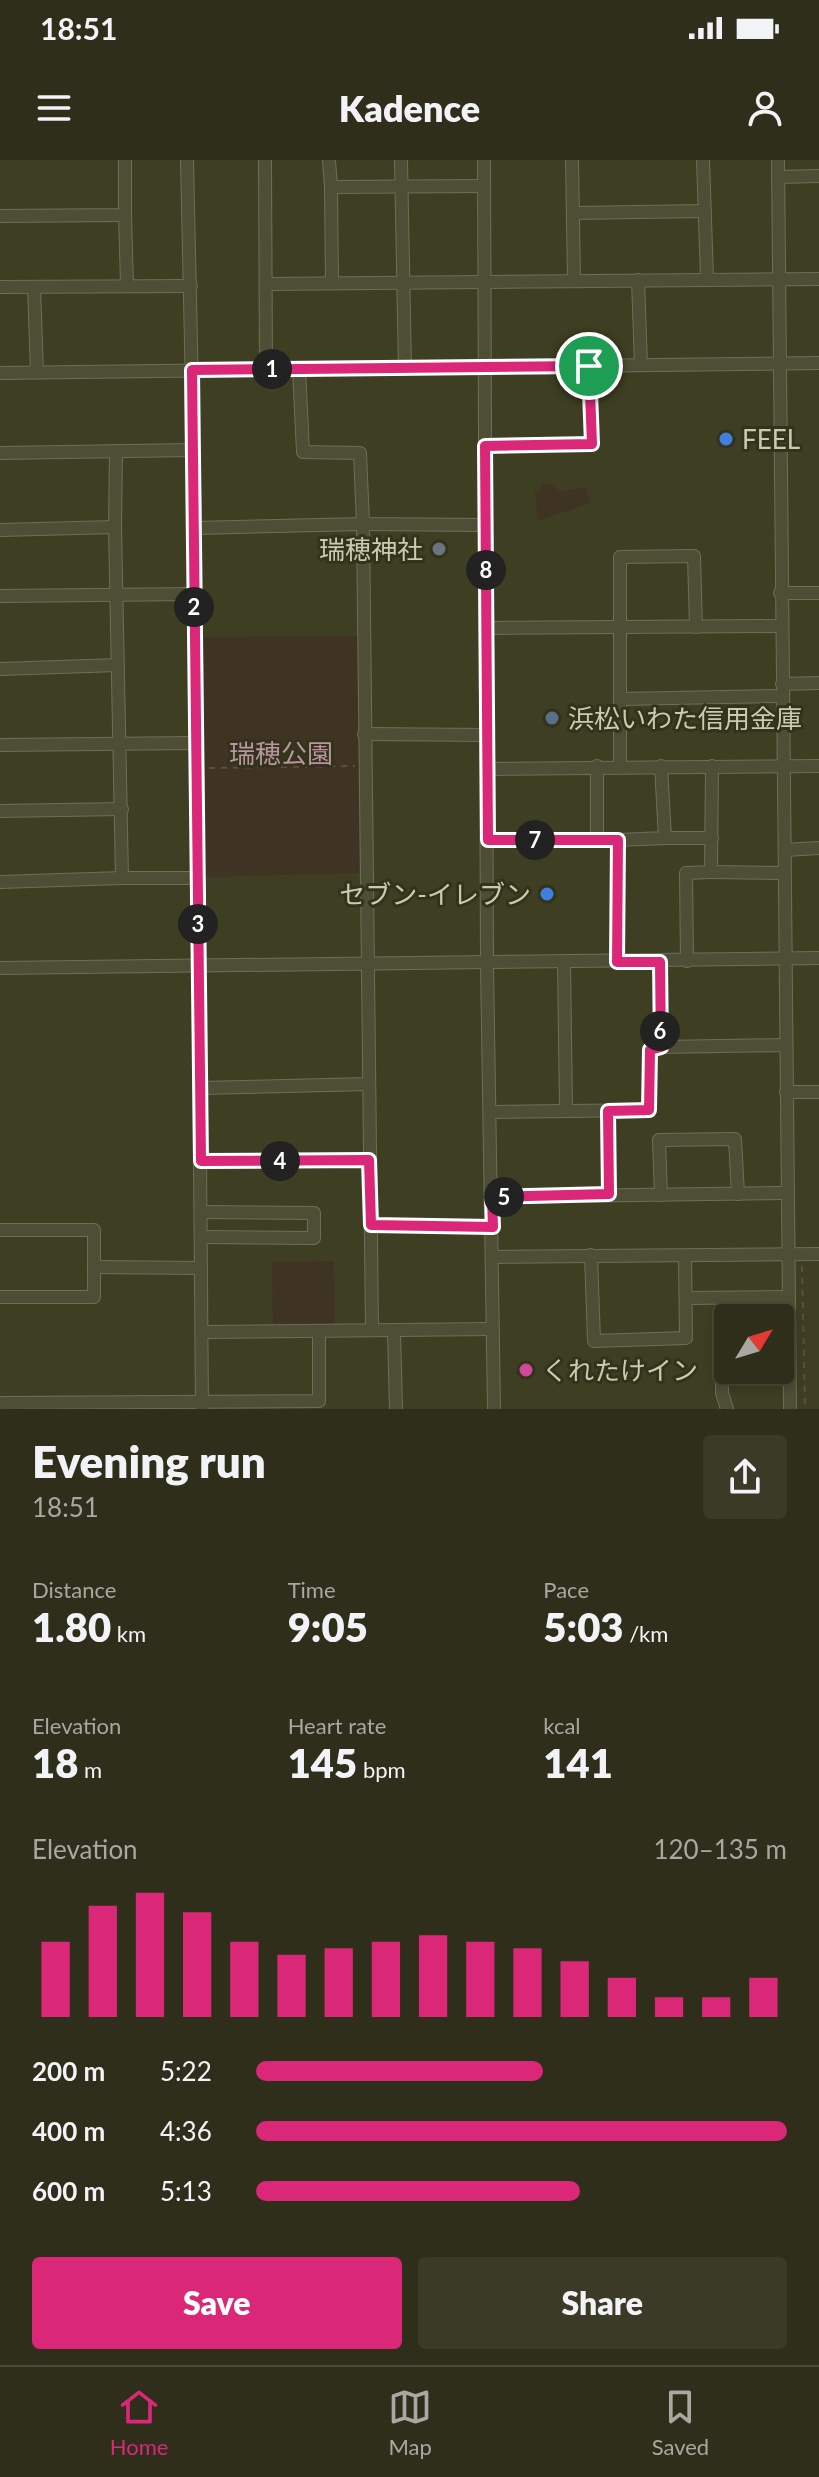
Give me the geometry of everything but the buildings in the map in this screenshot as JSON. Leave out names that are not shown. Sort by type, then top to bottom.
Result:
[{"type":"street","points":[[125,160],[127,285]]},
{"type":"street","points":[[187,160],[195,528],[202,1406]]},
{"type":"street","points":[[265,160],[266,369]]},
{"type":"street","points":[[329,160],[332,282]]},
{"type":"street","points":[[401,160],[405,369]]},
{"type":"street","points":[[484,160],[489,769],[487,964],[492,1112],[494,1409]]},
{"type":"street","points":[[572,160],[574,280]]},
{"type":"street","points":[[703,160],[707,278]]},
{"type":"street","points":[[778,160],[786,1092],[788,1193],[795,1254],[788,1304]]},
{"type":"street","points":[[778,177],[819,176]]},
{"type":"street","points":[[331,187],[484,186]]},
{"type":"street","points":[[573,213],[705,211]]},
{"type":"street","points":[[0,216],[125,215]]},
{"type":"street","points":[[266,284],[819,279]]},
{"type":"street","points":[[638,280],[641,365]]},
{"type":"street","points":[[0,287],[191,286]]},
{"type":"street","points":[[34,287],[37,372]]},
{"type":"street","points":[[0,373],[819,363]]},
{"type":"street","points":[[485,446],[592,444],[589,366]]},
{"type":"street","points":[[299,369],[303,452],[360,453],[372,1330]]},
{"type":"street","points":[[0,453],[193,450]]},
{"type":"street","points":[[116,451],[122,878]]},
{"type":"street","points":[[195,528],[485,525]]},
{"type":"street","points":[[0,530],[115,527]]},
{"type":"street","points":[[620,766],[620,557],[694,556],[696,627]]},
{"type":"street","points":[[780,593],[819,593]]},
{"type":"street","points":[[0,596],[194,594]]},
{"type":"street","points":[[487,628],[781,626]]},
{"type":"street","points":[[0,669],[118,665]]},
{"type":"street","points":[[620,699],[782,690],[819,683]]},
{"type":"street","points":[[364,734],[488,735]]},
{"type":"street","points":[[0,745],[196,743]]},
{"type":"street","points":[[597,766],[597,840]]},
{"type":"street","points":[[661,766],[665,838]]},
{"type":"street","points":[[711,872],[712,766]]},
{"type":"street","points":[[489,769],[819,766]]},
{"type":"street","points":[[0,811],[122,809]]},
{"type":"street","points":[[488,840],[712,838]]},
{"type":"street","points":[[617,962],[618,840]]},
{"type":"street","points":[[785,850],[819,848]]},
{"type":"street","points":[[687,961],[686,873],[784,873]]},
{"type":"street","points":[[0,882],[198,878]]},
{"type":"street","points":[[0,968],[819,958]]},
{"type":"street","points":[[564,962],[566,1110]]},
{"type":"street","points":[[660,962],[661,1047]]},
{"type":"street","points":[[492,1112],[649,1110],[650,1050],[661,1047],[786,1045]]},
{"type":"street","points":[[199,1088],[369,1084]]},
{"type":"street","points":[[786,1092],[819,1092]]},
{"type":"street","points":[[608,1111],[609,1194]]},
{"type":"street","points":[[661,1195],[659,1140],[735,1139],[738,1194]]},
{"type":"street","points":[[201,1161],[369,1160]]},
{"type":"street","points":[[492,1197],[788,1193]]},
{"type":"street","points":[[201,1212],[314,1213],[314,1238],[202,1237]]},
{"type":"street","points":[[371,1225],[493,1227]]},
{"type":"street","points":[[0,1230],[94,1230],[94,1297],[0,1297]]},
{"type":"street","points":[[493,1257],[819,1254]]},
{"type":"street","points":[[591,1255],[594,1341],[686,1338],[685,1256]]},
{"type":"street","points":[[94,1267],[201,1268]]},
{"type":"street","points":[[687,1298],[789,1297]]},
{"type":"street","points":[[202,1332],[493,1329]]},
{"type":"street","points":[[5,1405],[306,1405],[319,1401],[319,1332]]},
{"type":"street","points":[[394,1332],[396,1409]]},
{"type":"street","points":[[722,1384],[726,1409]]},
{"type":"street","points":[[788,1384],[790,1409]]},
{"type":"path","points":[[196,768],[364,766]]},
{"type":"path","points":[[795,1254],[805,1409]]},
{"type":"green space","points":[[542,483],[553,485],[561,492],[586,487],[590,503],[538,521],[535,492],[540,491]]},
{"type":"green space","name":"瑞穂公園","points":[[360,636],[362,868],[358,873],[203,877],[200,637]]},
{"type":"green space","points":[[334,1261],[335,1325],[273,1326],[272,1262]]},
{"type":"place","name":"FEEL","points":[[726,439]]},
{"type":"place","name":"瑞穂神社","points":[[439,549]]},
{"type":"place","name":"浜松いわた信用金庫","points":[[552,718]]},
{"type":"place","name":"セブン-イレブン","points":[[547,894]]},
{"type":"place","name":"くれたけイン","points":[[526,1370]]},
{"type":"route","points":[[589,366],[592,444],[485,446],[488,840],[618,840],[617,962],[660,962],[661,1047],[650,1050],[649,1110],[608,1111],[609,1194],[492,1197],[493,1227],[371,1225],[369,1160],[201,1161],[192,370],[589,366]]}]
